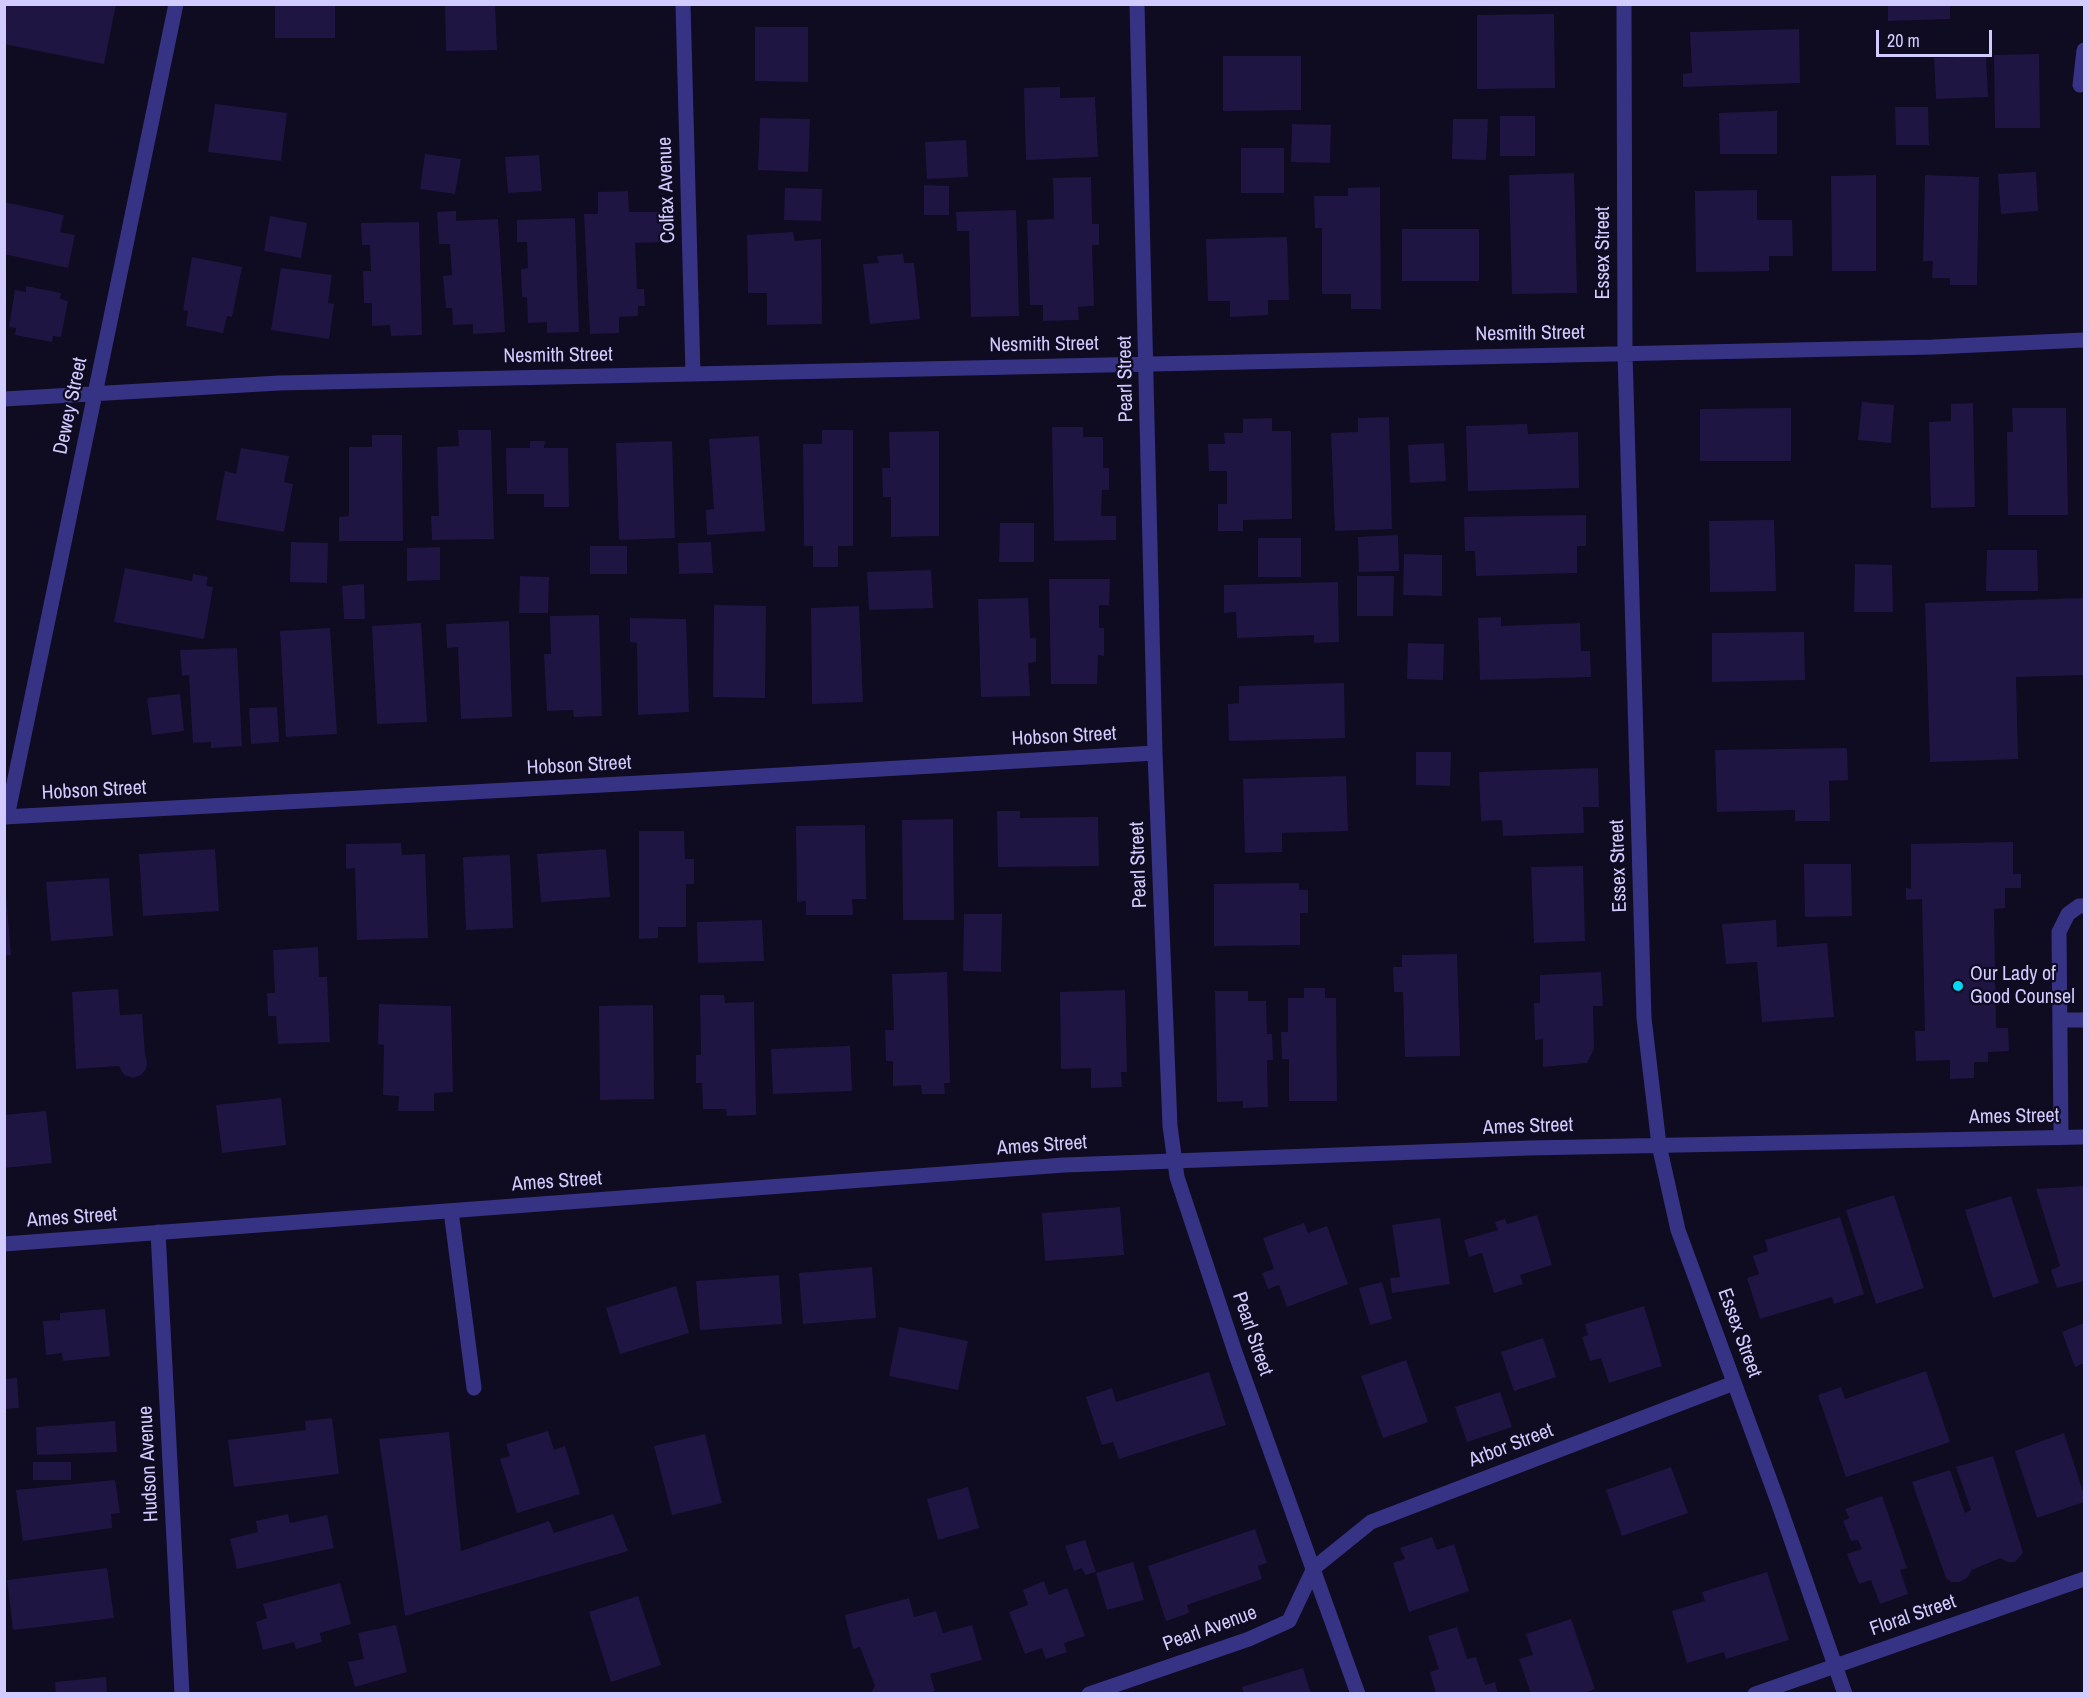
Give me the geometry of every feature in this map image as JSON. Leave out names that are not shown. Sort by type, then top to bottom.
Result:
[{"type":"street","name":"Dewey Street","points":[[6,817],[177,4]]},
{"type":"street","name":"Colfax Avenue","points":[[683,4],[693,374]]},
{"type":"street","name":"Pearl Street","points":[[1137,4],[1155,753],[1170,1126],[1177,1177],[1236,1355],[1358,1694]]},
{"type":"street","name":"Essex Street","points":[[1624,4],[1625,353],[1644,1018],[1659,1145],[1678,1230],[1845,1694]]},
{"type":"street","points":[[2080,85],[2085,50]]},
{"type":"street","name":"Nesmith Street","points":[[4,399],[279,383],[1933,347],[2085,340]]},
{"type":"street","name":"Hobson Street","points":[[6,817],[1155,753]]},
{"type":"street","points":[[2061,1137],[2060,932],[2068,914],[2079,906],[2085,906]]},
{"type":"street","points":[[2060,1020],[2085,1020]]},
{"type":"street","name":"Ames Street","points":[[4,1244],[1064,1165],[1528,1148],[2085,1137]]},
{"type":"street","points":[[451,1211],[474,1388]]},
{"type":"street","name":"Hudson Avenue","points":[[158,1232],[182,1694]]},
{"type":"street","name":"Arbor Street","points":[[1314,1568],[1371,1522],[1734,1383]]},
{"type":"street","name":"Pearl Avenue","points":[[1089,1694],[1249,1639],[1288,1621],[1314,1568]]},
{"type":"street","name":"Floral Street","points":[[1755,1694],[2085,1579]]},
{"type":"building","points":[[4,4],[116,4],[104,64],[4,44]]},
{"type":"building","points":[[275,4],[335,4],[335,38],[275,38]]},
{"type":"building","points":[[445,4],[495,4],[497,50],[446,51]]},
{"type":"building","points":[[1888,4],[1950,4],[1950,19],[1888,21]]},
{"type":"building","points":[[1554,14],[1555,88],[1477,89],[1477,15]]},
{"type":"building","points":[[755,27],[808,27],[808,82],[755,81]]},
{"type":"building","points":[[1799,29],[1800,83],[1683,87],[1683,74],[1692,73],[1690,32]]},
{"type":"building","points":[[2039,54],[2040,128],[1995,128],[1994,55]]},
{"type":"building","points":[[1223,56],[1301,56],[1301,110],[1223,111]]},
{"type":"building","points":[[1986,56],[1988,97],[1936,99],[1934,58]]},
{"type":"building","points":[[1060,87],[1060,98],[1095,97],[1098,157],[1026,160],[1024,88]]},
{"type":"building","points":[[215,104],[287,113],[281,161],[208,152]]},
{"type":"building","points":[[1895,107],[1928,107],[1929,145],[1896,145]]},
{"type":"building","points":[[1777,111],[1777,154],[1720,154],[1719,113]]},
{"type":"building","points":[[1500,116],[1535,116],[1535,156],[1500,156]]},
{"type":"building","points":[[760,118],[810,119],[808,172],[758,170]]},
{"type":"building","points":[[1453,119],[1488,119],[1486,160],[1452,159]]},
{"type":"building","points":[[1292,124],[1331,125],[1330,163],[1291,162]]},
{"type":"building","points":[[966,140],[968,177],[927,179],[925,142]]},
{"type":"building","points":[[1241,148],[1284,148],[1284,193],[1241,193]]},
{"type":"building","points":[[425,154],[461,159],[455,194],[420,189]]},
{"type":"building","points":[[539,155],[542,191],[508,193],[505,157]]},
{"type":"building","points":[[2036,172],[2038,211],[2001,214],[1998,174]]},
{"type":"building","points":[[1574,173],[1577,293],[1512,294],[1509,175]]},
{"type":"building","points":[[1876,175],[1876,271],[1832,271],[1831,176]]},
{"type":"building","points":[[1925,175],[1979,177],[1977,285],[1950,285],[1950,278],[1932,278],[1933,261],[1923,261]]},
{"type":"building","points":[[1091,177],[1092,224],[1099,224],[1099,245],[1092,245],[1094,306],[1078,307],[1079,320],[1043,321],[1043,305],[1030,305],[1027,220],[1054,219],[1053,178]]},
{"type":"building","points":[[924,185],[949,186],[949,215],[924,215]]},
{"type":"building","points":[[1380,187],[1381,309],[1351,309],[1351,294],[1322,294],[1322,228],[1315,228],[1314,196],[1348,196],[1348,188]]},
{"type":"building","points":[[785,188],[822,189],[821,221],[784,220]]},
{"type":"building","points":[[1757,190],[1757,220],[1792,220],[1793,256],[1769,256],[1769,271],[1696,272],[1695,191]]},
{"type":"building","points":[[628,191],[629,212],[663,212],[664,242],[635,243],[637,289],[644,289],[645,306],[638,306],[638,316],[619,317],[619,333],[590,334],[584,214],[598,214],[598,192]]},
{"type":"building","points":[[4,202],[64,215],[60,232],[75,235],[68,268],[4,254]]},
{"type":"building","points":[[1016,210],[1019,316],[971,317],[969,231],[957,231],[956,212]]},
{"type":"building","points":[[456,211],[456,221],[498,219],[505,332],[473,334],[473,324],[453,325],[452,308],[446,308],[443,276],[452,275],[450,244],[439,244],[437,212]]},
{"type":"building","points":[[270,216],[307,223],[301,258],[264,251]]},
{"type":"building","points":[[575,218],[579,332],[547,333],[547,322],[528,323],[527,297],[522,297],[521,269],[528,268],[527,242],[517,242],[517,220]]},
{"type":"building","points":[[419,222],[422,335],[391,336],[390,325],[372,326],[372,303],[364,303],[363,271],[371,271],[370,245],[362,245],[361,223]]},
{"type":"building","points":[[1402,229],[1479,229],[1479,281],[1402,281]]},
{"type":"building","points":[[793,232],[795,241],[821,239],[822,324],[767,325],[767,293],[748,293],[747,235]]},
{"type":"building","points":[[1287,237],[1289,300],[1268,300],[1268,315],[1230,317],[1230,301],[1208,301],[1206,239]]},
{"type":"building","points":[[903,254],[904,263],[914,263],[920,319],[870,324],[863,264],[879,263],[877,256]]},
{"type":"building","points":[[192,257],[242,267],[232,317],[227,316],[223,333],[186,326],[188,311],[183,310]]},
{"type":"building","points":[[281,268],[332,275],[328,303],[334,304],[329,339],[271,330]]},
{"type":"building","points":[[26,286],[61,293],[60,299],[68,301],[61,337],[53,336],[52,342],[15,335],[16,328],[9,327],[15,290],[26,292]]},
{"type":"building","points":[[1862,402],[1894,405],[1891,443],[1858,440]]},
{"type":"building","points":[[1973,403],[1975,507],[1931,508],[1929,422],[1951,421],[1951,404]]},
{"type":"building","points":[[1791,408],[1791,461],[1700,461],[1700,409]]},
{"type":"building","points":[[2012,408],[2066,408],[2068,515],[2008,515],[2007,432],[2013,432]]},
{"type":"building","points":[[1389,417],[1392,529],[1335,531],[1331,433],[1358,432],[1358,418]]},
{"type":"building","points":[[1272,418],[1272,431],[1291,431],[1292,519],[1243,520],[1243,531],[1218,531],[1218,504],[1227,504],[1227,471],[1209,471],[1208,444],[1225,444],[1224,433],[1243,433],[1243,419]]},
{"type":"building","points":[[1527,424],[1528,434],[1578,432],[1579,488],[1468,491],[1466,426]]},
{"type":"building","points":[[1052,427],[1083,427],[1083,437],[1103,437],[1103,468],[1109,468],[1109,490],[1102,490],[1101,516],[1116,516],[1116,540],[1054,541]]},
{"type":"building","points":[[458,430],[491,430],[494,539],[432,540],[431,516],[439,516],[437,447],[459,446]]},
{"type":"building","points":[[822,430],[853,430],[853,546],[838,546],[838,567],[813,567],[813,546],[804,546],[803,444],[822,444]]},
{"type":"building","points":[[939,431],[939,536],[891,537],[891,497],[883,497],[882,468],[890,468],[889,432]]},
{"type":"building","points":[[372,435],[402,435],[403,541],[339,541],[339,517],[349,516],[349,447],[372,447]]},
{"type":"building","points":[[759,436],[765,531],[707,535],[706,510],[714,509],[709,439]]},
{"type":"building","points":[[530,441],[545,441],[544,448],[568,448],[569,507],[544,507],[544,494],[507,494],[506,448],[530,448]]},
{"type":"building","points":[[672,441],[675,538],[619,540],[616,443]]},
{"type":"building","points":[[1444,443],[1446,481],[1410,483],[1408,445]]},
{"type":"building","points":[[241,448],[289,456],[284,482],[293,484],[284,532],[216,520],[225,471],[236,474]]},
{"type":"building","points":[[1586,515],[1586,546],[1577,546],[1577,573],[1476,576],[1475,551],[1465,551],[1464,517]]},
{"type":"building","points":[[1774,520],[1776,591],[1710,592],[1709,521]]},
{"type":"building","points":[[1000,523],[1034,523],[1034,562],[999,562]]},
{"type":"building","points":[[1398,535],[1399,571],[1359,572],[1358,537]]},
{"type":"building","points":[[1258,538],[1301,538],[1301,577],[1258,577]]},
{"type":"building","points":[[291,542],[328,543],[327,583],[290,582]]},
{"type":"building","points":[[711,542],[713,573],[679,574],[678,543]]},
{"type":"building","points":[[590,546],[627,546],[627,574],[590,574]]},
{"type":"building","points":[[440,547],[440,580],[407,581],[407,548]]},
{"type":"building","points":[[1987,550],[2037,550],[2038,591],[1986,591]]},
{"type":"building","points":[[1404,554],[1442,555],[1442,596],[1403,595]]},
{"type":"building","points":[[1855,564],[1892,565],[1893,612],[1854,612]]},
{"type":"building","points":[[125,568],[192,581],[193,574],[208,577],[206,586],[213,587],[204,639],[114,622]]},
{"type":"building","points":[[931,570],[933,608],[869,610],[867,572]]},
{"type":"building","points":[[520,576],[549,577],[548,613],[519,613]]},
{"type":"building","points":[[1357,576],[1394,576],[1393,616],[1357,616]]},
{"type":"building","points":[[1049,579],[1110,579],[1109,605],[1099,605],[1099,628],[1104,628],[1104,656],[1098,655],[1097,684],[1051,684]]},
{"type":"building","points":[[1338,582],[1339,642],[1314,643],[1314,635],[1237,638],[1236,612],[1224,613],[1224,585]]},
{"type":"building","points":[[364,584],[365,619],[344,619],[342,586]]},
{"type":"building","points":[[1028,598],[1030,638],[1036,638],[1036,662],[1028,663],[1030,696],[981,697],[978,599]]},
{"type":"building","points":[[2084,598],[2084,675],[2016,677],[2018,759],[1930,762],[1925,603]]},
{"type":"building","points":[[714,605],[766,606],[765,698],[713,697]]},
{"type":"building","points":[[859,606],[863,702],[812,704],[811,608]]},
{"type":"building","points":[[599,615],[602,716],[574,717],[573,710],[547,711],[544,654],[551,654],[550,616]]},
{"type":"building","points":[[1501,617],[1501,626],[1580,623],[1581,651],[1590,651],[1591,677],[1480,680],[1478,618]]},
{"type":"building","points":[[630,618],[686,619],[689,712],[638,715],[637,643],[630,642]]},
{"type":"building","points":[[509,621],[512,717],[461,719],[458,647],[447,648],[446,624]]},
{"type":"building","points":[[421,623],[427,722],[377,724],[372,626]]},
{"type":"building","points":[[330,628],[337,734],[286,737],[280,631]]},
{"type":"building","points":[[1804,632],[1805,680],[1712,682],[1712,633]]},
{"type":"building","points":[[1408,643],[1444,644],[1443,680],[1407,679]]},
{"type":"building","points":[[237,648],[242,746],[211,748],[211,742],[193,743],[189,675],[182,676],[180,650]]},
{"type":"building","points":[[1344,683],[1345,738],[1229,741],[1228,704],[1239,703],[1239,686]]},
{"type":"building","points":[[180,694],[184,731],[152,735],[147,698]]},
{"type":"building","points":[[277,707],[279,742],[251,744],[249,708]]},
{"type":"building","points":[[1847,748],[1848,780],[1829,781],[1830,821],[1795,821],[1795,810],[1717,812],[1715,750]]},
{"type":"building","points":[[1416,752],[1451,752],[1450,786],[1416,785]]},
{"type":"building","points":[[1598,768],[1599,807],[1583,807],[1584,833],[1503,836],[1502,820],[1481,821],[1479,772]]},
{"type":"building","points":[[1346,776],[1348,831],[1282,833],[1282,852],[1245,853],[1243,779]]},
{"type":"building","points":[[997,811],[1020,811],[1020,818],[1098,817],[1099,866],[998,867]]},
{"type":"building","points":[[953,819],[954,920],[903,920],[902,820]]},
{"type":"building","points":[[865,825],[866,899],[852,899],[853,915],[806,915],[806,901],[797,902],[796,826]]},
{"type":"building","points":[[639,831],[684,831],[685,859],[694,859],[694,884],[686,884],[686,927],[658,927],[658,938],[639,939]]},
{"type":"building","points":[[2013,842],[2013,874],[2021,874],[2021,888],[2005,888],[2005,908],[1994,909],[1996,1028],[2008,1028],[2009,1051],[1988,1052],[1988,1062],[1974,1062],[1974,1078],[1950,1079],[1950,1060],[1916,1061],[1915,1031],[1925,1031],[1922,899],[1906,900],[1906,888],[1911,889],[1911,844]]},
{"type":"building","points":[[401,843],[402,855],[425,854],[428,938],[357,940],[355,868],[346,869],[346,844]]},
{"type":"building","points":[[215,849],[219,911],[143,916],[139,854]]},
{"type":"building","points":[[606,849],[610,897],[541,902],[537,854]]},
{"type":"building","points":[[510,855],[513,928],[466,930],[463,857]]},
{"type":"building","points":[[1804,864],[1851,864],[1852,916],[1805,917]]},
{"type":"building","points":[[1583,866],[1585,941],[1534,943],[1531,867]]},
{"type":"building","points":[[109,878],[113,936],[51,941],[46,882]]},
{"type":"building","points":[[1299,883],[1299,890],[1308,890],[1308,913],[1300,913],[1300,945],[1214,946],[1214,884]]},
{"type":"building","points":[[4,895],[6,895],[11,955],[4,956]]},
{"type":"building","points":[[964,914],[1002,914],[1001,972],[963,971]]},
{"type":"building","points":[[762,920],[764,961],[698,963],[697,922]]},
{"type":"building","points":[[1776,920],[1777,947],[1827,943],[1834,1017],[1762,1022],[1757,962],[1726,964],[1722,924]]},
{"type":"building","points":[[318,947],[319,977],[327,977],[330,1042],[278,1044],[276,1016],[268,1016],[267,993],[275,993],[273,950]]},
{"type":"building","points":[[1457,954],[1460,1056],[1405,1057],[1403,992],[1394,992],[1393,967],[1402,967],[1402,955]]},
{"type":"building","points":[[947,972],[950,1083],[944,1083],[945,1094],[922,1094],[921,1085],[893,1086],[893,1061],[886,1061],[885,1030],[894,1030],[892,974]]},
{"type":"building","points":[[1601,972],[1603,1006],[1593,1006],[1594,1049],[1587,1063],[1543,1067],[1543,1039],[1535,1040],[1534,1003],[1540,1003],[1540,975]]},
{"type":"building","points":[[1304,988],[1325,988],[1325,998],[1336,998],[1337,1101],[1289,1101],[1289,1059],[1282,1059],[1281,1032],[1288,1032],[1288,998],[1304,998]]},
{"type":"building","points":[[118,989],[120,1015],[142,1014],[146,1069],[141,1075],[133,1078],[124,1075],[119,1066],[76,1069],[72,992]]},
{"type":"building","points":[[1125,990],[1127,1072],[1121,1072],[1122,1087],[1091,1088],[1091,1068],[1061,1069],[1060,992]]},
{"type":"building","points":[[1215,991],[1248,991],[1248,1001],[1266,1001],[1267,1034],[1272,1034],[1273,1060],[1267,1060],[1268,1107],[1243,1108],[1243,1101],[1217,1102]]},
{"type":"building","points":[[700,995],[724,995],[725,1003],[754,1002],[756,1115],[727,1116],[726,1109],[703,1109],[702,1083],[696,1083],[696,1055],[701,1055]]},
{"type":"building","points":[[379,1004],[451,1006],[453,1092],[434,1093],[434,1111],[398,1111],[399,1096],[383,1095],[384,1045],[378,1044]]},
{"type":"building","points":[[653,1005],[654,1099],[600,1100],[599,1006]]},
{"type":"building","points":[[850,1046],[852,1091],[773,1094],[771,1049]]},
{"type":"building","points":[[281,1098],[286,1145],[222,1153],[216,1105]]},
{"type":"building","points":[[46,1111],[52,1163],[4,1168],[4,1115]]},
{"type":"building","points":[[2084,1186],[2084,1281],[2057,1288],[2051,1270],[2060,1266],[2036,1189]]},
{"type":"building","points":[[1894,1195],[1924,1288],[1876,1304],[1846,1210]]},
{"type":"building","points":[[2011,1196],[2039,1283],[1993,1298],[1965,1210]]},
{"type":"building","points":[[1120,1207],[1124,1255],[1045,1261],[1042,1213]]},
{"type":"building","points":[[1537,1215],[1552,1265],[1520,1275],[1523,1284],[1494,1293],[1482,1253],[1469,1257],[1464,1240],[1498,1230],[1495,1222],[1505,1219],[1507,1224]]},
{"type":"building","points":[[1840,1217],[1864,1294],[1834,1304],[1832,1297],[1760,1319],[1747,1278],[1759,1274],[1753,1256],[1768,1251],[1765,1240]]},
{"type":"building","points":[[1440,1218],[1450,1284],[1392,1293],[1390,1278],[1400,1277],[1392,1225]]},
{"type":"building","points":[[1304,1223],[1308,1233],[1327,1226],[1348,1284],[1287,1307],[1279,1285],[1268,1289],[1262,1273],[1274,1269],[1263,1238]]},
{"type":"building","points":[[872,1267],[876,1318],[803,1324],[799,1273]]},
{"type":"building","points":[[779,1275],[782,1324],[700,1330],[696,1281]]},
{"type":"building","points":[[1382,1282],[1392,1319],[1370,1325],[1359,1288]]},
{"type":"building","points":[[676,1286],[689,1333],[620,1354],[606,1308]]},
{"type":"building","points":[[1644,1306],[1662,1366],[1609,1383],[1601,1358],[1590,1361],[1582,1337],[1588,1335],[1585,1324]]},
{"type":"building","points":[[105,1309],[110,1356],[63,1361],[62,1353],[46,1355],[43,1321],[60,1320],[60,1313]]},
{"type":"building","points":[[2084,1323],[2084,1363],[2075,1367],[2062,1332]]},
{"type":"building","points":[[899,1327],[968,1341],[958,1390],[889,1376]]},
{"type":"building","points":[[1543,1338],[1556,1377],[1514,1391],[1501,1352]]},
{"type":"building","points":[[1406,1360],[1428,1422],[1383,1438],[1361,1376]]},
{"type":"building","points":[[1926,1371],[1950,1442],[1846,1477],[1818,1395],[1841,1387],[1845,1399]]},
{"type":"building","points":[[1209,1372],[1226,1425],[1119,1459],[1113,1442],[1102,1445],[1086,1397],[1112,1388],[1116,1402]]},
{"type":"building","points":[[17,1378],[19,1408],[4,1409],[4,1379]]},
{"type":"building","points":[[1500,1392],[1512,1427],[1467,1442],[1455,1407]]},
{"type":"building","points":[[332,1418],[339,1474],[234,1487],[228,1440],[306,1430],[305,1421]]},
{"type":"building","points":[[115,1421],[117,1452],[37,1455],[36,1427]]},
{"type":"building","points":[[548,1431],[554,1450],[565,1446],[580,1494],[517,1513],[500,1459],[510,1456],[506,1444]]},
{"type":"building","points":[[449,1432],[461,1551],[549,1521],[554,1533],[613,1514],[628,1551],[405,1616],[379,1439]]},
{"type":"building","points":[[2064,1433],[2084,1495],[2084,1502],[2037,1518],[2015,1451]]},
{"type":"building","points":[[705,1434],[722,1503],[672,1515],[654,1446]]},
{"type":"building","points":[[1993,1456],[2023,1553],[2015,1562],[2007,1562],[2000,1558],[1972,1570],[1967,1578],[1959,1582],[1951,1582],[1946,1578],[1912,1482],[1950,1470],[1965,1513],[1971,1510],[1956,1467]]},
{"type":"building","points":[[33,1462],[71,1462],[71,1480],[33,1480]]},
{"type":"building","points":[[1671,1467],[1688,1513],[1622,1536],[1606,1490]]},
{"type":"building","points":[[115,1480],[120,1513],[111,1514],[112,1528],[23,1541],[16,1490]]},
{"type":"building","points":[[968,1487],[979,1528],[938,1540],[927,1499]]},
{"type":"building","points":[[1882,1496],[1907,1568],[1900,1570],[1908,1594],[1880,1604],[1871,1580],[1859,1584],[1847,1554],[1862,1549],[1858,1540],[1851,1541],[1843,1521],[1849,1518],[1845,1509]]},
{"type":"building","points":[[288,1514],[290,1523],[327,1515],[334,1548],[237,1569],[230,1539],[258,1532],[256,1521]]},
{"type":"building","points":[[1255,1529],[1267,1563],[1258,1566],[1262,1579],[1187,1605],[1189,1613],[1166,1621],[1148,1566]]},
{"type":"building","points":[[1432,1537],[1437,1550],[1454,1544],[1469,1591],[1409,1612],[1393,1563],[1405,1559],[1400,1548]]},
{"type":"building","points":[[1085,1540],[1096,1572],[1085,1575],[1082,1568],[1074,1571],[1065,1546]]},
{"type":"building","points":[[1133,1562],[1144,1600],[1107,1610],[1096,1573]]},
{"type":"building","points":[[107,1568],[114,1618],[13,1630],[7,1580]]},
{"type":"building","points":[[1767,1572],[1789,1640],[1726,1659],[1724,1652],[1687,1663],[1672,1611],[1705,1601],[1702,1592]]},
{"type":"building","points":[[1044,1581],[1049,1595],[1067,1588],[1085,1636],[1064,1643],[1067,1652],[1046,1659],[1042,1648],[1025,1654],[1009,1612],[1028,1605],[1023,1590]]},
{"type":"building","points":[[340,1583],[351,1624],[320,1633],[322,1642],[296,1649],[294,1642],[263,1650],[256,1622],[267,1618],[263,1604]]},
{"type":"building","points":[[638,1596],[661,1665],[611,1682],[589,1612]]},
{"type":"building","points":[[909,1598],[914,1617],[936,1611],[943,1633],[972,1625],[982,1660],[930,1674],[935,1691],[927,1694],[870,1694],[875,1686],[860,1647],[853,1649],[845,1615]]},
{"type":"building","points":[[1571,1619],[1595,1689],[1581,1694],[1531,1694],[1519,1659],[1533,1655],[1526,1634]]},
{"type":"building","points":[[396,1625],[407,1672],[355,1687],[348,1662],[364,1659],[358,1633]]},
{"type":"building","points":[[1457,1627],[1467,1659],[1476,1657],[1485,1685],[1495,1682],[1498,1694],[1436,1694],[1430,1672],[1439,1669],[1428,1636]]},
{"type":"building","points":[[1303,1668],[1311,1694],[1244,1694],[1242,1687]]},
{"type":"building","points":[[106,1677],[107,1694],[56,1694],[55,1682]]},
{"type":"place","name":"Our Lady of Good Counsel","points":[[1958,986]]}]
